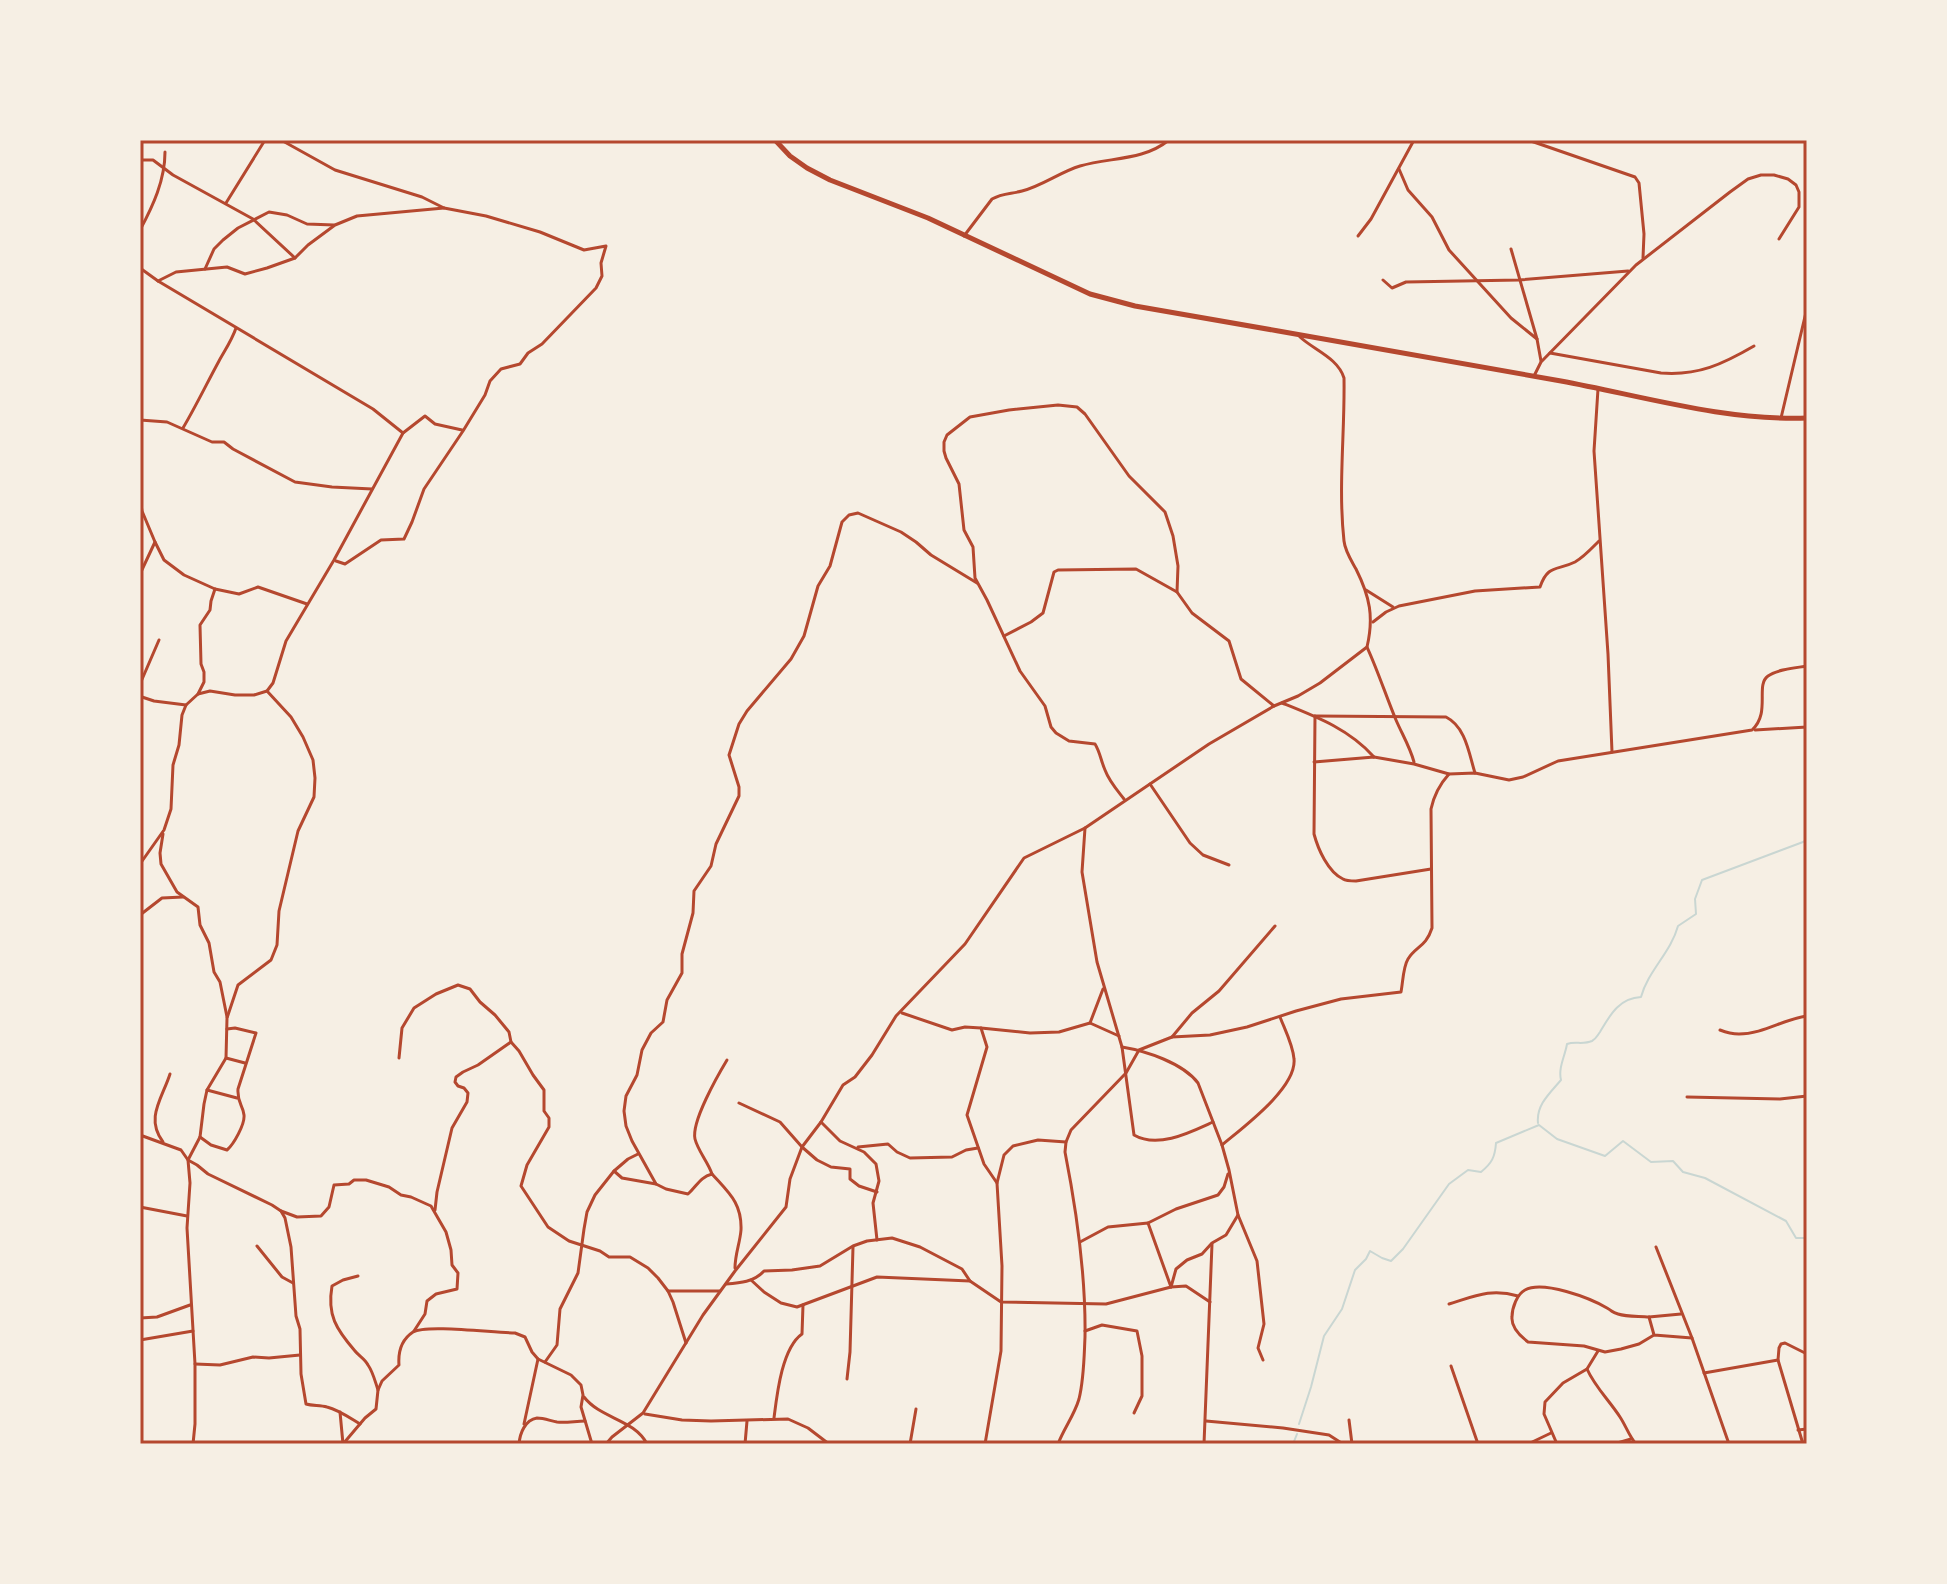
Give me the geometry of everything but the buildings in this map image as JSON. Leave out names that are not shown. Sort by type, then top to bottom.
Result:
[{"type":"highway","points":[[775,140],[790,156],[814,172],[928,218],[1090,294],[1135,306],[1534,376],[1701,409],[1747,416],[1807,418]]},
{"type":"street","points":[[226,203],[265,140]]},
{"type":"street","points":[[281,140],[335,170],[422,197],[444,208],[486,216],[540,232],[584,250],[606,246],[601,263],[602,276],[596,288],[520,364],[501,369],[490,381],[485,395],[424,489],[404,539],[381,540],[345,564],[334,560]]},
{"type":"street","points":[[964,236],[998,195],[1020,192],[1079,166],[1151,152],[1169,140]]},
{"type":"street","points":[[1358,236],[1371,219],[1414,140]]},
{"type":"street","points":[[1528,140],[1635,177],[1641,197],[1643,260]]},
{"type":"street","points":[[140,230],[165,169],[165,152]]},
{"type":"street","points":[[140,160],[153,160],[173,175],[254,220],[295,258]]},
{"type":"street","points":[[1399,169],[1408,190],[1432,217],[1449,250],[1511,318],[1537,339]]},
{"type":"street","points":[[1534,376],[1549,353],[1630,271],[1748,179],[1774,175],[1796,185],[1799,207],[1779,239]]},
{"type":"street","points":[[158,281],[176,272],[227,267],[245,274],[295,258],[335,225],[357,216],[444,208]]},
{"type":"street","points":[[205,269],[214,249],[238,228],[269,212],[287,215],[307,224],[335,225]]},
{"type":"street","points":[[1511,249],[1541,362]]},
{"type":"street","points":[[140,268],[373,409],[403,433]]},
{"type":"street","points":[[1383,280],[1392,288],[1406,282],[1520,279],[1630,271]]},
{"type":"street","points":[[1781,418],[1807,308]]},
{"type":"street","points":[[183,428],[236,328]]},
{"type":"street","points":[[1297,334],[1342,369],[1344,544],[1366,590],[1372,624],[1367,647],[1414,764]]},
{"type":"street","points":[[1549,353],[1679,375],[1729,361],[1754,346]]},
{"type":"street","points":[[1598,389],[1594,451],[1612,753]]},
{"type":"street","points":[[1125,800],[1113,785],[1095,744],[1064,739],[1051,727],[1045,706],[1020,671],[977,583],[973,547],[964,530],[959,484],[946,458],[944,442],[947,435],[970,417],[1058,405],[1077,407],[1129,476],[1165,512],[1178,566],[1177,592]]},
{"type":"street","points":[[198,694],[210,691],[254,695],[267,691],[277,673],[286,641],[403,433],[425,416],[435,424],[463,431]]},
{"type":"street","points":[[140,420],[167,422],[212,442],[224,442],[295,482],[373,489]]},
{"type":"street","points":[[140,499],[141,511],[164,560],[184,575],[215,589],[239,594],[258,587],[307,604]]},
{"type":"street","points":[[656,1184],[626,1126],[626,1096],[637,1075],[642,1050],[651,1033],[663,1022],[667,1000],[680,977],[682,954],[693,913],[694,891],[711,866],[716,844],[739,796],[729,755],[742,718],[791,659],[804,636],[818,586],[835,553],[842,522],[854,513],[864,515],[909,537],[931,555],[977,583]]},
{"type":"street","points":[[1372,624],[1395,608],[1475,591],[1540,587],[1544,575],[1574,562],[1599,541]]},
{"type":"street","points":[[140,574],[155,542]]},
{"type":"street","points":[[1004,636],[1043,613],[1054,572],[1136,569],[1177,592],[1192,613],[1229,641],[1241,679],[1274,706]]},
{"type":"street","points":[[193,1444],[195,1364],[190,1305],[188,1160],[200,1137],[207,1090],[226,1058],[227,1018],[209,943],[200,925],[198,907],[172,885],[161,864],[160,853],[171,809],[173,765],[182,715],[204,682],[200,625],[210,610],[215,589]]},
{"type":"street","points":[[1366,590],[1395,608]]},
{"type":"street","points":[[140,684],[159,640]]},
{"type":"street","points":[[606,1444],[643,1413],[720,1291],[786,1207],[790,1179],[802,1147],[843,1085],[855,1077],[900,1012],[965,944],[1024,858],[1085,828],[1209,744],[1320,683],[1367,647]]},
{"type":"street","points":[[1752,730],[1760,723],[1763,682],[1767,676],[1807,666]]},
{"type":"street","points":[[227,1018],[238,985],[271,960],[277,945],[279,911],[298,831],[314,797],[313,760],[303,737],[291,717],[267,691]]},
{"type":"street","points":[[141,696],[186,705]]},
{"type":"street","points":[[1282,703],[1345,731],[1374,757]]},
{"type":"street","points":[[1315,716],[1438,716],[1451,719],[1465,739],[1475,773]]},
{"type":"street","points":[[1315,716],[1314,834],[1317,847],[1332,870],[1344,880],[1356,881],[1431,869]]},
{"type":"street","points":[[1314,762],[1374,757],[1449,774],[1475,773],[1509,780],[1558,761],[1752,730],[1807,727]]},
{"type":"street","points":[[1058,1444],[1079,1399],[1084,1366],[1085,1305],[1078,1219],[1065,1152],[1071,1130],[1126,1073],[1139,1050],[1172,1037],[1210,1035],[1247,1027],[1341,999],[1401,992],[1408,959],[1429,938],[1432,928],[1431,809],[1434,795],[1449,774]]},
{"type":"street","points":[[1150,783],[1190,843],[1203,855],[1229,865]]},
{"type":"street","points":[[1085,828],[1082,872],[1097,962],[1122,1047],[1134,1135],[1139,1139],[1167,1140],[1179,1138],[1213,1122]]},
{"type":"street","points":[[140,864],[164,830]]},
{"type":"street","points":[[140,915],[162,898],[183,897]]},
{"type":"street","points":[[1172,1037],[1192,1013],[1219,991],[1275,926]]},
{"type":"street","points":[[399,1058],[402,1028],[414,1008],[458,985],[470,989],[509,1032],[511,1042],[544,1090],[544,1111],[549,1118],[549,1127],[527,1165],[521,1186],[548,1227],[569,1241],[609,1257],[635,1259],[658,1278],[668,1291],[686,1343]]},
{"type":"street","points":[[1090,1023],[1104,986]]},
{"type":"street","points":[[900,1012],[952,1030],[965,1027],[1030,1033],[1059,1032],[1090,1023],[1119,1036]]},
{"type":"street","points":[[1222,1145],[1281,1092],[1294,1069],[1294,1057],[1280,1016]]},
{"type":"street","points":[[1720,1030],[1738,1034],[1807,1016]]},
{"type":"street","points":[[981,1028],[987,1047],[967,1115],[984,1164],[997,1183]]},
{"type":"street","points":[[200,1137],[211,1145],[227,1150],[234,1144],[244,1119],[237,1098],[238,1089],[256,1033],[227,1029]]},
{"type":"street","points":[[434,1214],[452,1128],[467,1102],[468,1093],[455,1082],[456,1077],[511,1042]]},
{"type":"street","points":[[1122,1047],[1139,1050],[1180,1067],[1192,1074],[1198,1083],[1222,1145],[1238,1215],[1257,1261],[1264,1324],[1258,1348],[1263,1360]]},
{"type":"street","points":[[226,1058],[246,1064]]},
{"type":"street","points":[[727,1060],[711,1087],[695,1130],[695,1139],[712,1174],[740,1207],[741,1231],[735,1253],[735,1271]]},
{"type":"street","points":[[163,1142],[155,1132],[154,1121],[170,1074]]},
{"type":"street","points":[[207,1090],[237,1098]]},
{"type":"street","points":[[1687,1097],[1780,1099],[1807,1096]]},
{"type":"street","points":[[739,1103],[780,1122],[817,1160],[831,1167],[850,1169],[850,1179],[859,1186],[877,1192]]},
{"type":"street","points":[[821,1122],[840,1141],[864,1152],[876,1164],[879,1181],[873,1203],[877,1240]]},
{"type":"street","points":[[140,1135],[181,1150],[188,1160],[219,1181],[297,1217],[321,1216],[329,1207],[334,1185],[349,1184],[354,1180],[389,1187],[431,1206],[446,1232],[452,1265],[458,1273],[457,1289],[436,1294],[427,1301],[425,1314],[399,1349],[399,1365],[382,1381],[376,1409],[343,1444]]},
{"type":"street","points":[[985,1444],[1001,1351],[1002,1266],[997,1183],[1004,1155],[1013,1146],[1038,1140],[1066,1142]]},
{"type":"street","points":[[854,1147],[888,1144],[910,1158],[952,1157],[978,1148]]},
{"type":"street","points":[[545,1362],[557,1345],[560,1309],[578,1273],[587,1212],[595,1195],[614,1171],[638,1154]]},
{"type":"street","points":[[1080,1242],[1108,1227],[1148,1223],[1176,1209],[1218,1195],[1229,1170]]},
{"type":"street","points":[[614,1171],[622,1178],[688,1194],[700,1180],[712,1174]]},
{"type":"street","points":[[140,1207],[187,1216]]},
{"type":"street","points":[[281,1211],[291,1247],[306,1404],[340,1412],[360,1424]]},
{"type":"street","points":[[1171,1287],[1176,1269],[1226,1235],[1238,1215]]},
{"type":"street","points":[[1148,1223],[1171,1287]]},
{"type":"street","points":[[726,1284],[751,1280],[764,1271],[820,1266],[853,1246],[892,1238],[920,1247],[962,1269],[970,1281],[1001,1302],[1106,1304],[1186,1286],[1210,1302]]},
{"type":"street","points":[[1204,1444],[1212,1243]]},
{"type":"street","points":[[257,1246],[282,1277],[293,1283]]},
{"type":"street","points":[[847,1379],[853,1246]]},
{"type":"street","points":[[1656,1247],[1729,1444]]},
{"type":"street","points":[[358,1276],[332,1286],[329,1301],[331,1316],[357,1354],[366,1361],[378,1390]]},
{"type":"street","points":[[751,1280],[781,1303],[797,1307],[877,1277],[970,1281]]},
{"type":"street","points":[[1682,1314],[1649,1317],[1615,1313],[1561,1290],[1537,1287],[1518,1296],[1512,1316],[1520,1337],[1528,1342],[1575,1345],[1598,1351],[1639,1344],[1654,1335],[1692,1338]]},
{"type":"street","points":[[668,1291],[720,1291]]},
{"type":"street","points":[[1449,1304],[1482,1293],[1502,1291],[1518,1296]]},
{"type":"street","points":[[774,1418],[789,1351],[795,1339],[802,1334],[804,1304]]},
{"type":"street","points":[[140,1318],[157,1317],[190,1305]]},
{"type":"street","points":[[1649,1317],[1654,1335]]},
{"type":"street","points":[[1085,1331],[1102,1325],[1137,1331],[1142,1356],[1142,1396],[1134,1413]]},
{"type":"street","points":[[414,1331],[445,1328],[521,1334],[538,1359],[571,1375],[581,1385],[581,1407],[592,1444]]},
{"type":"street","points":[[140,1340],[193,1331]]},
{"type":"street","points":[[1803,1444],[1778,1360],[1779,1348],[1785,1343],[1807,1354]]},
{"type":"street","points":[[1557,1444],[1544,1414],[1545,1402],[1563,1383],[1587,1369],[1598,1351]]},
{"type":"street","points":[[195,1364],[220,1365],[253,1357],[300,1355]]},
{"type":"street","points":[[519,1444],[538,1359]]},
{"type":"street","points":[[1704,1373],[1778,1360]]},
{"type":"street","points":[[1451,1366],[1478,1444]]},
{"type":"street","points":[[1587,1369],[1636,1444]]},
{"type":"street","points":[[583,1395],[592,1407],[628,1425],[647,1444]]},
{"type":"street","points":[[584,1419],[592,1407]]},
{"type":"street","points":[[910,1444],[916,1409]]},
{"type":"street","points":[[340,1412],[343,1444]]},
{"type":"street","points":[[643,1413],[682,1420],[747,1421],[774,1418],[796,1421],[829,1444]]},
{"type":"street","points":[[523,1428],[536,1418],[556,1422],[584,1419]]},
{"type":"street","points":[[1349,1420],[1352,1444]]},
{"type":"street","points":[[745,1444],[747,1421]]},
{"type":"street","points":[[1206,1421],[1329,1435],[1343,1444]]},
{"type":"street","points":[[1798,1430],[1807,1429]]},
{"type":"street","points":[[1528,1444],[1551,1433]]},
{"type":"street","points":[[1614,1444],[1631,1439]]},
{"type":"waterway","points":[[1538,1123],[1541,1105],[1561,1080],[1567,1044],[1593,1040],[1616,1008],[1627,1000],[1641,997],[1678,926],[1696,914],[1695,899],[1702,880],[1807,839]]},
{"type":"waterway","points":[[1299,1424],[1324,1336],[1342,1309],[1355,1270],[1370,1251],[1391,1261],[1449,1184],[1468,1170],[1481,1172],[1485,1169],[1495,1152],[1496,1143],[1539,1125],[1557,1139],[1605,1156],[1623,1141],[1651,1162],[1673,1161],[1683,1172],[1705,1178],[1786,1221],[1796,1238],[1807,1238]]},
{"type":"waterway","points":[[1293,1444],[1297,1434]]}]
